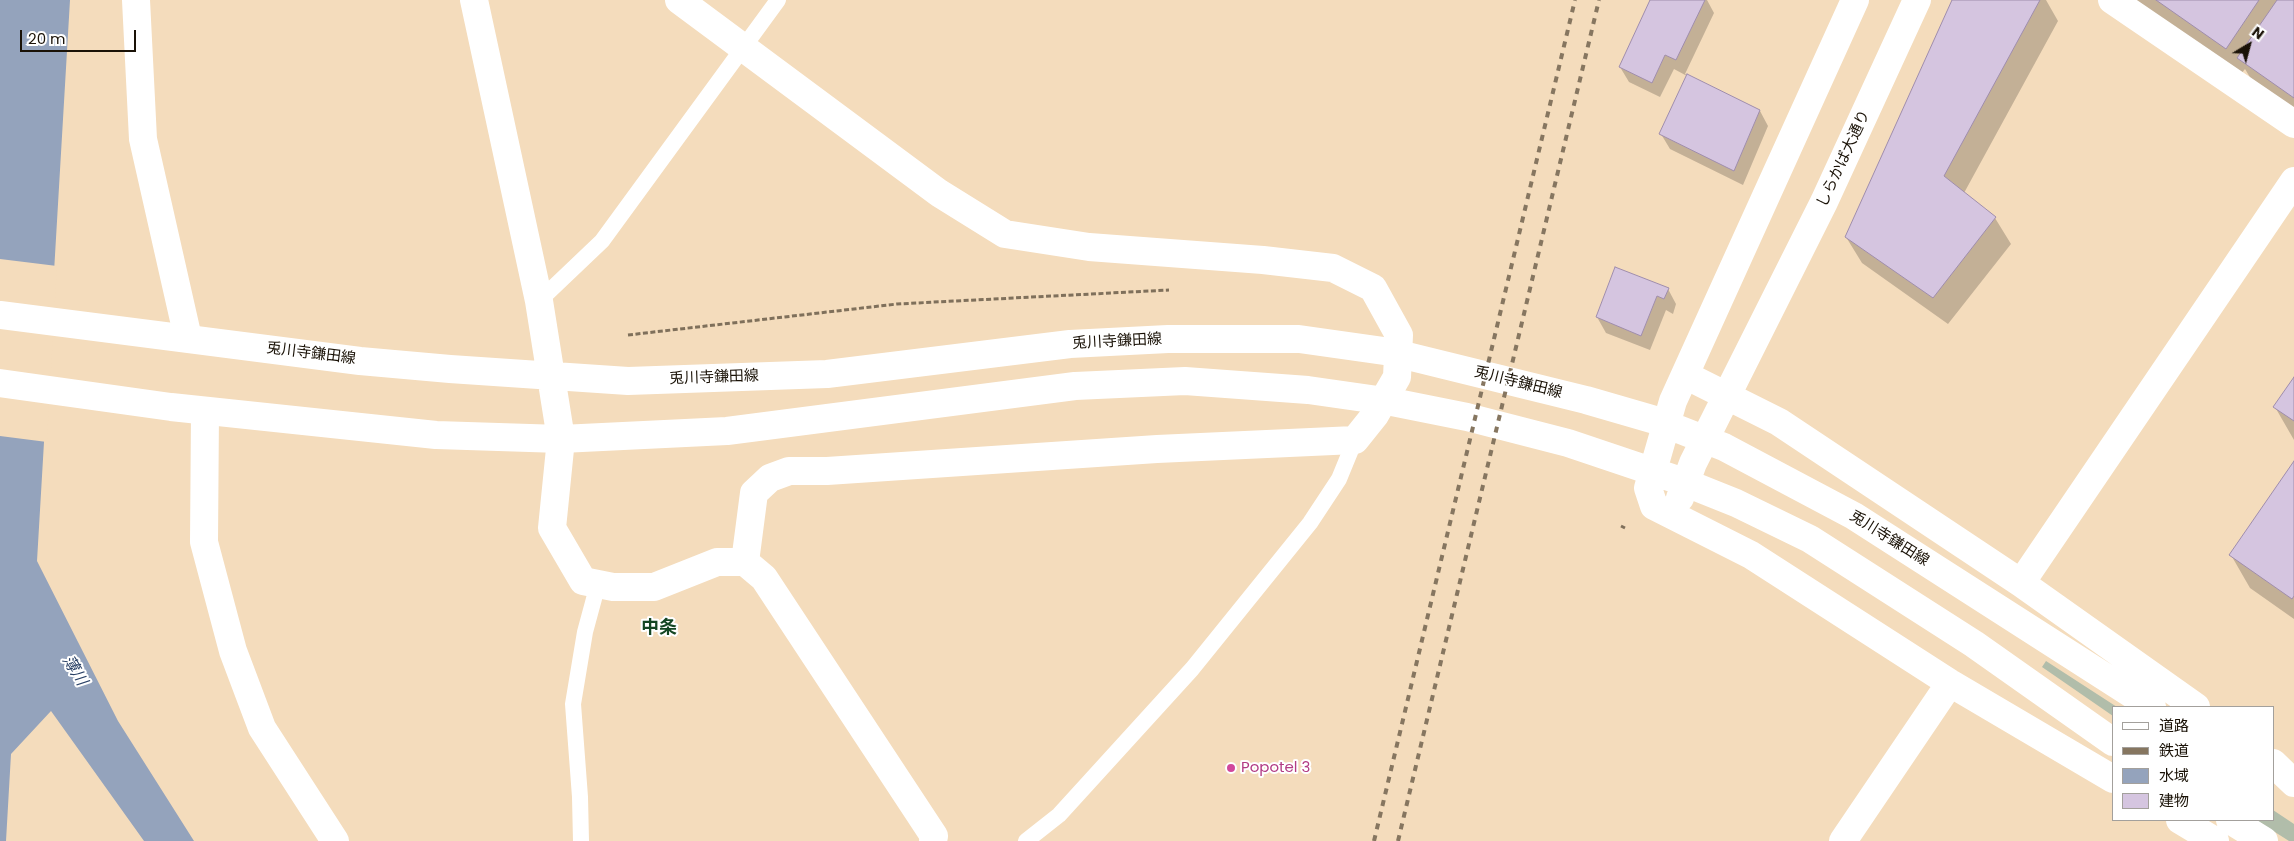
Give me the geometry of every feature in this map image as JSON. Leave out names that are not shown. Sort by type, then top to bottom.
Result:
[{"type":"street","points":[[136,0],[143,139],[176,337]]},
{"type":"street","points":[[474,0],[539,301],[560,439],[552,528],[583,581],[613,587],[654,587],[717,562],[745,562],[764,578],[934,836],[933,841]]},
{"type":"street","points":[[679,0],[939,193],[1005,234],[1089,247],[1263,260],[1333,268],[1373,288],[1399,335],[1397,377],[1375,416],[1355,440],[1157,449],[827,471],[789,471],[770,478],[754,493],[745,562]]},
{"type":"street","points":[[1855,0],[1673,401],[1648,488],[1654,506],[1751,555],[1950,684],[2112,778]]},
{"type":"street","name":"しらかば大通り","points":[[1917,0],[1824,202],[1693,463],[1679,497],[1941,656],[1950,684]]},
{"type":"street","points":[[2112,0],[2294,124]]},
{"type":"street","points":[[2020,583],[2294,181]]},
{"type":"street","name":"兎川寺鎌田線","points":[[0,316],[360,361],[628,381],[827,374],[1070,344],[1168,339],[1300,338],[1391,352],[1586,400],[1655,420],[1724,448],[1862,521],[2150,706]]},
{"type":"street","points":[[1685,375],[1779,422],[2020,583],[2195,706]]},
{"type":"street","points":[[0,383],[171,407],[436,435],[560,439],[727,431],[1075,386],[1185,381],[1308,390],[1392,402],[1568,443],[1681,481],[1736,503],[1810,539],[1974,644],[2112,741]]},
{"type":"street","points":[[205,411],[204,542],[232,652],[262,728],[335,841]]},
{"type":"street","points":[[1843,841],[1950,684]]},
{"type":"street","points":[[2274,765],[2294,783]]},
{"type":"street","points":[[2274,785],[2294,798]]},
{"type":"street","points":[[2182,821],[2215,841]]},
{"type":"street","points":[[2232,821],[2264,841]]},
{"type":"lane","points":[[539,301],[602,241],[778,0]]},
{"type":"lane","points":[[1026,841],[1059,816],[1192,669],[1310,523],[1338,479],[1355,440]]},
{"type":"lane","points":[[580,841],[580,797],[573,704],[585,632],[598,584]]},
{"type":"path","points":[[628,335],[897,304],[1172,290]]},
{"type":"path","points":[[1620,526],[1626,528]]},
{"type":"green space","points":[[2046,661],[2115,706],[2112,706],[2112,715],[2042,667]]},
{"type":"green space","points":[[2274,811],[2294,824],[2294,841],[2289,841],[2258,821],[2274,821]]},
{"type":"water","name":"薄川","points":[[0,0],[70,0],[37,561],[118,721],[194,841],[144,841],[51,711],[11,754],[6,841],[0,841]]},
{"type":"pier","points":[[0,259],[57,266],[47,442],[0,436]]},
{"type":"building","points":[[1650,0],[1705,0],[1676,60],[1665,55],[1652,83],[1619,67]]},
{"type":"building","points":[[1952,0],[2040,0],[1944,176],[1996,217],[1933,298],[1845,237]]},
{"type":"building","points":[[2156,0],[2259,0],[2226,49]]},
{"type":"building","points":[[2277,0],[2294,0],[2294,98],[2237,58]]},
{"type":"building","points":[[1687,74],[1760,110],[1734,171],[1659,134]]},
{"type":"building","points":[[1615,267],[1669,288],[1664,299],[1657,296],[1641,336],[1596,317]]},
{"type":"building","points":[[2294,377],[2294,421],[2273,407]]},
{"type":"building","points":[[2294,461],[2294,596],[2292,599],[2229,555]]},
{"type":"railway","points":[[1374,841],[1575,0]]},
{"type":"railway","points":[[1398,841],[1599,0]]},
{"type":"place","name":"Popotel 3","points":[[1231,768]]},
{"type":"district","name":"中条","points":[[659,628]]}]
